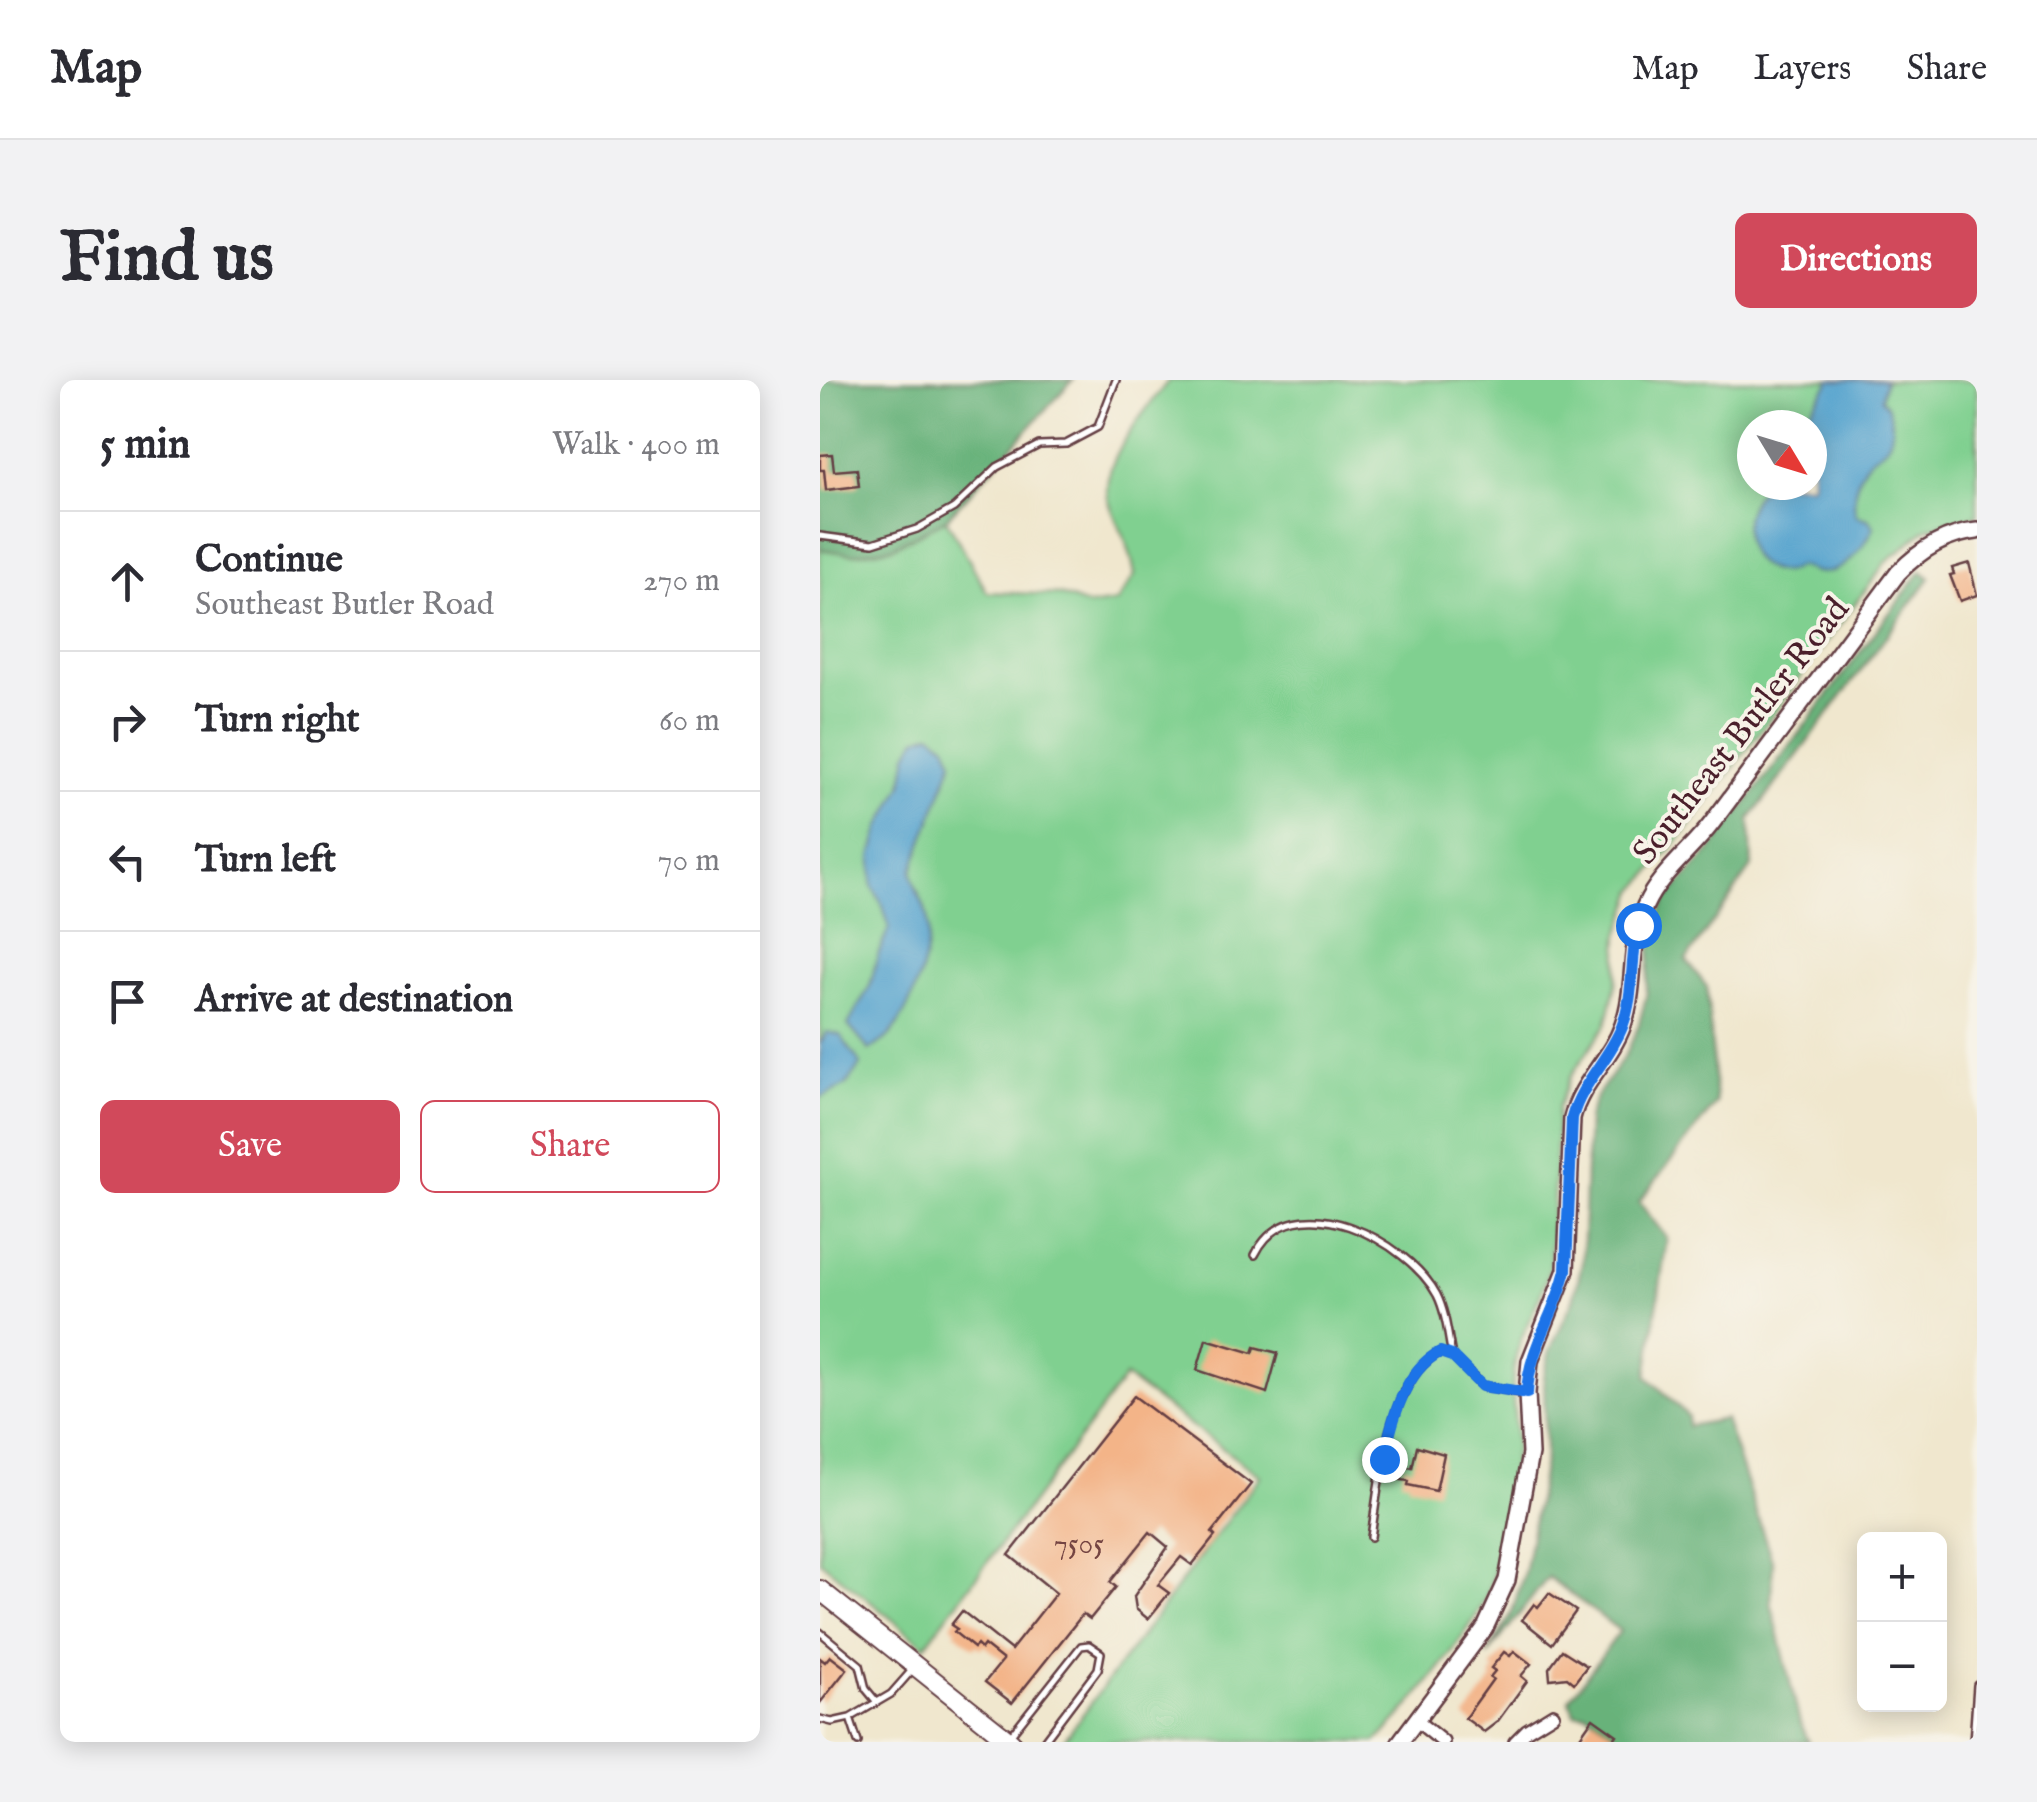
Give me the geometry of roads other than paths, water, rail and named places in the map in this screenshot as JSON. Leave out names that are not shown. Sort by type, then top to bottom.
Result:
[{"type":"main road","name":"Southeast Butler Road","points":[[1400,1742],[1485,1628],[1507,1580],[1530,1454],[1527,1393],[1534,1347],[1566,1270],[1572,1118],[1580,1094],[1623,1025],[1631,996],[1634,943],[1651,895],[1698,841],[1898,572],[1937,542],[1977,531]]},
{"type":"main road","points":[[820,1590],[1009,1740]]},
{"type":"street","points":[[1516,1742],[1553,1714]]},
{"type":"street","points":[[1417,1721],[1443,1742]]},
{"type":"lane","points":[[820,536],[873,543],[917,528],[954,508],[996,467],[1039,446],[1066,444],[1098,426],[1116,380]]},
{"type":"lane","points":[[1255,1256],[1269,1234],[1295,1219],[1332,1222],[1381,1243],[1420,1272],[1437,1295],[1452,1356]]},
{"type":"lane","points":[[1370,1537],[1389,1433],[1407,1389],[1428,1358],[1440,1352],[1452,1356],[1482,1386],[1527,1393]]},
{"type":"lane","points":[[820,1632],[860,1665],[866,1689],[877,1702]]},
{"type":"lane","points":[[1009,1740],[1081,1646],[1089,1645],[1101,1654],[1098,1669],[1043,1742]]},
{"type":"lane","points":[[820,1719],[832,1722],[850,1718],[892,1694],[915,1666]]},
{"type":"lane","points":[[1973,1742],[1977,1685]]},
{"type":"lane","points":[[850,1718],[858,1742]]},
{"type":"water","points":[[1831,380],[1885,380],[1881,399],[1892,421],[1890,440],[1864,467],[1855,496],[1857,516],[1868,519],[1874,527],[1858,552],[1834,570],[1815,572],[1798,566],[1784,572],[1772,571],[1757,562],[1746,538],[1753,500],[1827,500],[1827,410],[1810,410]]},
{"type":"water","points":[[931,733],[946,745],[953,761],[912,871],[928,923],[925,957],[914,993],[898,1024],[887,1038],[869,1050],[848,1025],[870,986],[889,928],[872,886],[872,856],[881,826],[903,784],[908,754],[917,738]]},
{"type":"water","points":[[827,1032],[840,1035],[861,1064],[846,1085],[820,1098],[820,1044]]}]
